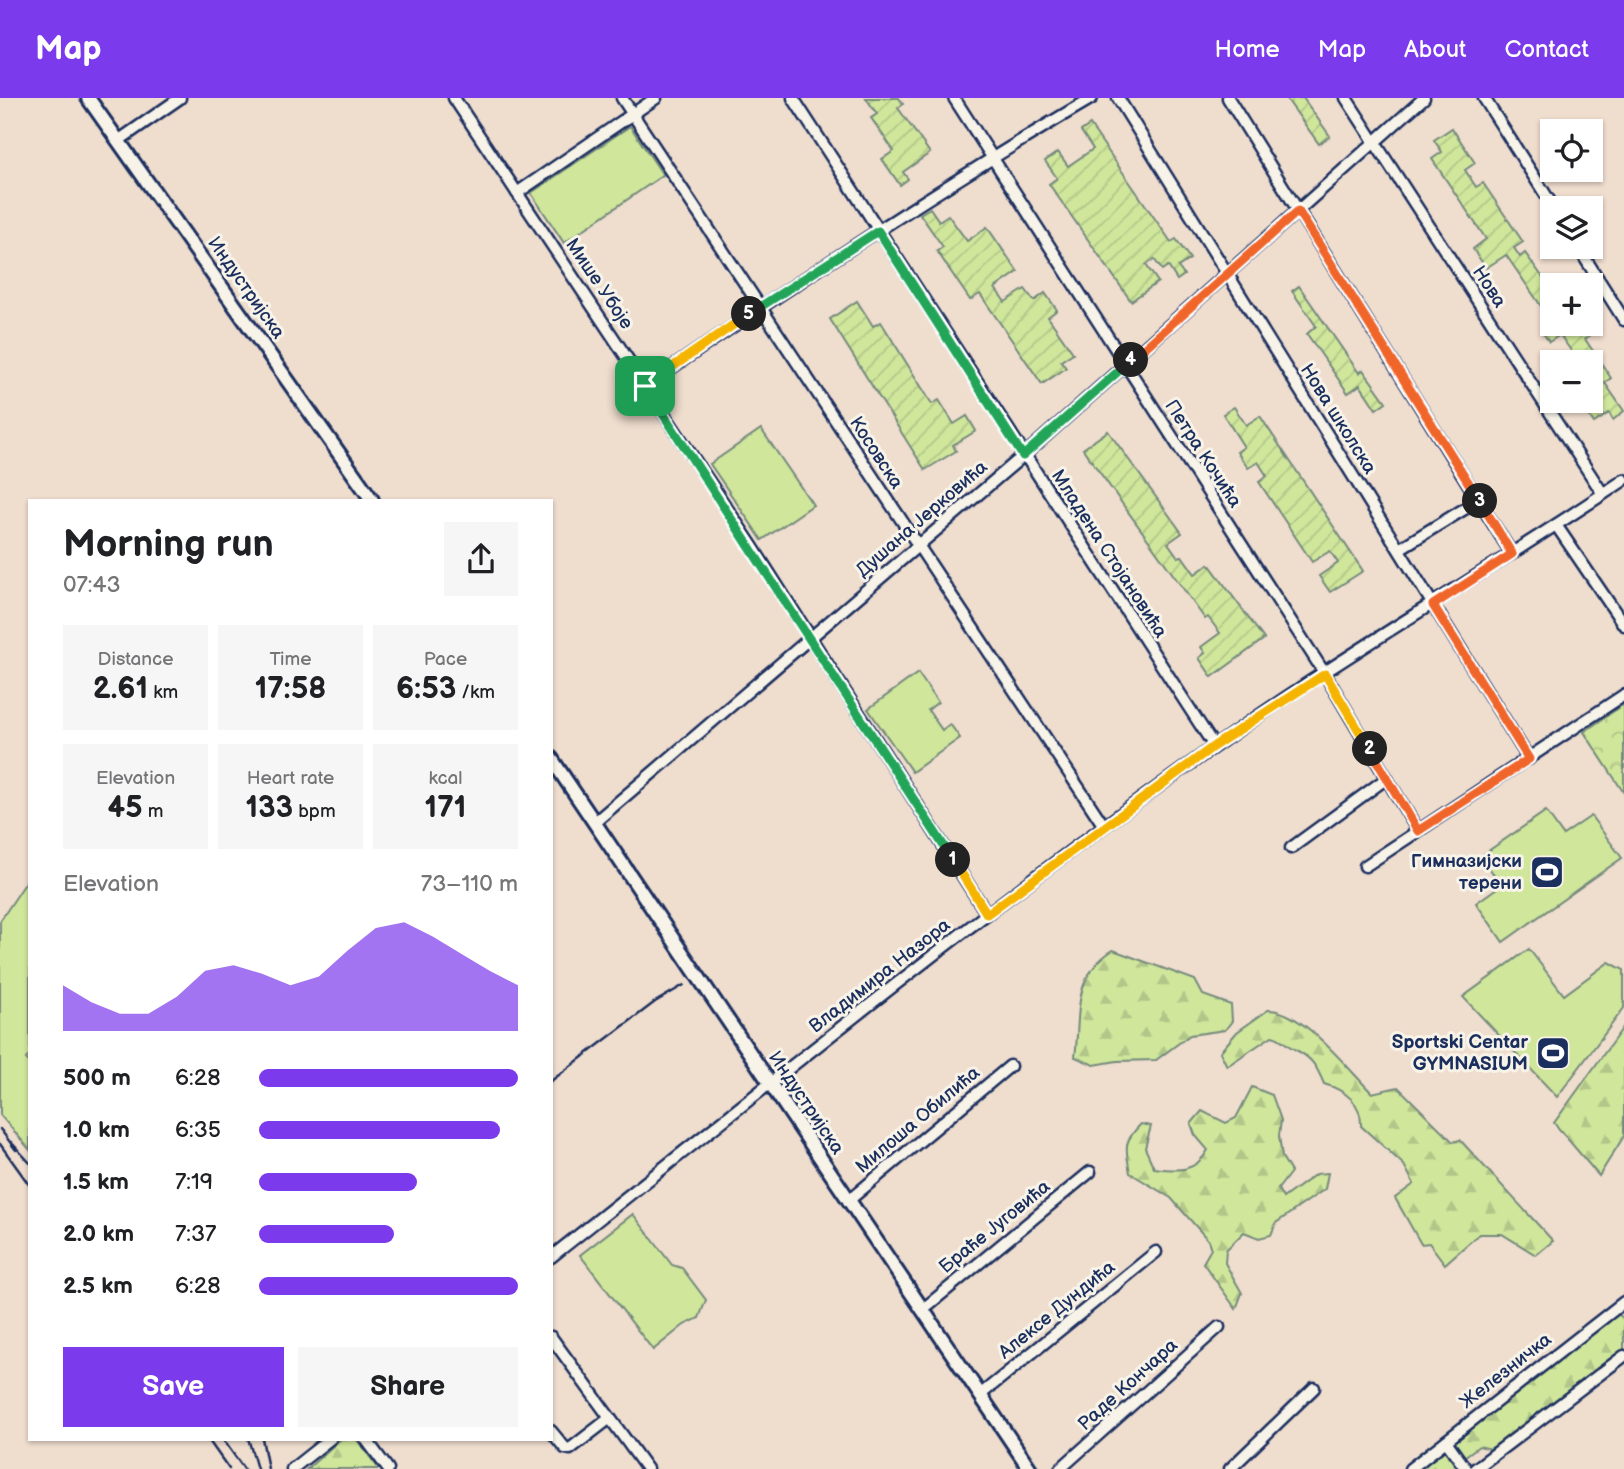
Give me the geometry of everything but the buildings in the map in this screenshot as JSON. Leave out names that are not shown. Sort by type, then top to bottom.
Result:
[{"type":"main road","name":"Индустријска","points":[[88,98],[371,499]]},
{"type":"main road","name":"Индустријска","points":[[553,761],[1030,1469]]},
{"type":"street","points":[[118,141],[180,98]]},
{"type":"street","name":"Мише Убоје","points":[[454,98],[811,637],[987,914]]},
{"type":"street","name":"Косовска","points":[[622,98],[917,548],[1104,826]]},
{"type":"street","points":[[517,193],[656,98]]},
{"type":"street","name":"Младена Стојановића","points":[[793,98],[1023,456],[1214,746]]},
{"type":"street","name":"Петра Кочића","points":[[954,98],[1325,674],[1418,831]]},
{"type":"street","points":[[645,386],[760,307],[992,157],[1092,98]]},
{"type":"street","name":"Нова школска","points":[[1118,98],[1529,759]]},
{"type":"street","points":[[1228,98],[1512,554]]},
{"type":"street","name":"Нова","points":[[1346,98],[1603,494]]},
{"type":"street","name":"Душана Јерковића","points":[[595,822],[1023,456],[1424,98]]},
{"type":"street","points":[[1484,98],[1546,196]]},
{"type":"street","points":[[1586,259],[1624,320]]},
{"type":"street","name":"Владимира Назора","points":[[553,1255],[987,914],[1214,746],[1624,480]]},
{"type":"street","points":[[1399,549],[1479,500]]},
{"type":"street","points":[[1556,525],[1624,625]]},
{"type":"street","points":[[1365,866],[1624,695]]},
{"type":"street","points":[[1291,848],[1387,778]]},
{"type":"street","name":"Милоша Обилића","points":[[848,1201],[1010,1066]]},
{"type":"street","name":"Браће Југовића","points":[[922,1310],[1090,1171]]},
{"type":"street","name":"Алексе Дундића","points":[[980,1395],[1156,1252]]},
{"type":"street","name":"Железничка","points":[[1410,1469],[1622,1307]]},
{"type":"street","name":"Раде Кончара","points":[[1060,1469],[1219,1326]]},
{"type":"street","points":[[553,1341],[647,1469]]},
{"type":"street","points":[[1475,1469],[1624,1356]]},
{"type":"street","points":[[1230,1469],[1314,1388]]},
{"type":"street","points":[[553,1433],[565,1448],[570,1449],[610,1418]]},
{"type":"street","points":[[292,1469],[327,1441]]},
{"type":"street","points":[[367,1441],[388,1469]]},
{"type":"street","points":[[1446,1441],[1466,1469]]},
{"type":"green space","points":[[866,98],[899,98],[903,104],[898,108],[930,153],[903,172],[908,179],[900,185],[882,159],[894,151],[871,118],[877,114]]},
{"type":"green space","points":[[1286,98],[1303,98],[1330,136],[1319,144]]},
{"type":"green space","points":[[1090,125],[1171,242],[1176,239],[1190,259],[1178,267],[1184,275],[1177,280],[1168,266],[1162,270],[1154,259],[1146,265],[1158,282],[1131,301],[1049,184],[1057,178],[1045,161],[1058,152],[1068,166],[1093,149],[1081,131]]},
{"type":"green space","points":[[630,126],[663,175],[564,243],[531,193]]},
{"type":"green space","points":[[1452,128],[1475,163],[1465,170],[1476,187],[1483,183],[1523,242],[1514,248],[1520,257],[1525,253],[1540,274],[1540,305],[1506,255],[1486,268],[1473,249],[1486,239],[1432,159],[1442,152],[1434,140]]},
{"type":"green space","points":[[930,208],[939,221],[948,215],[967,241],[987,227],[1018,272],[995,288],[1005,302],[1025,289],[1034,301],[1045,293],[1057,310],[1048,317],[1073,353],[1061,361],[1066,368],[1042,384],[980,294],[970,300],[937,251],[943,247],[920,214]]},
{"type":"green space","points":[[1299,286],[1359,373],[1363,370],[1386,402],[1376,409],[1360,385],[1348,393],[1307,334],[1316,326],[1292,291]]},
{"type":"green space","points":[[857,301],[873,326],[881,322],[932,404],[939,400],[954,424],[967,416],[976,431],[953,445],[956,451],[925,470],[830,319]]},
{"type":"green space","points":[[1545,336],[1558,336],[1549,342]]},
{"type":"green space","points":[[1561,336],[1589,336],[1585,339],[1592,350],[1571,350]]},
{"type":"green space","points":[[1603,366],[1611,378],[1605,383],[1624,411],[1613,420],[1609,413],[1594,423],[1588,413],[1603,413]]},
{"type":"green space","points":[[1234,407],[1246,425],[1260,416],[1363,571],[1330,592],[1319,576],[1338,563],[1330,551],[1312,562],[1259,482],[1267,476],[1258,462],[1248,468],[1237,452],[1244,447],[1223,414]]},
{"type":"green space","points":[[761,429],[813,505],[762,540],[710,464]]},
{"type":"green space","points":[[1108,431],[1182,533],[1168,543],[1178,557],[1182,556],[1195,574],[1209,564],[1264,639],[1212,677],[1199,658],[1205,653],[1201,647],[1220,633],[1208,617],[1205,619],[1083,449]]},
{"type":"green space","points":[[918,673],[938,702],[928,710],[942,730],[950,724],[960,738],[912,772],[868,709]]},
{"type":"green space","points":[[1624,704],[1624,793],[1584,732]]},
{"type":"green space","name":"Гимназијски терени","points":[[1546,811],[1563,835],[1591,816],[1622,858],[1503,942],[1476,903],[1501,885],[1481,856]]},
{"type":"green space","points":[[28,879],[28,1148],[0,1115],[0,921]]},
{"type":"green space","name":"Sportski Centar GYMNASIUM","points":[[1529,949],[1564,995],[1609,962],[1624,970],[1624,1008],[1557,1097],[1463,997]]},
{"type":"green space","points":[[1113,950],[1195,980],[1203,995],[1231,1005],[1232,1021],[1225,1030],[1190,1035],[1156,1060],[1117,1061],[1094,1065],[1075,1057],[1080,998],[1084,984],[1090,972]]},
{"type":"green space","points":[[1268,1010],[1281,1012],[1310,1029],[1372,1093],[1398,1087],[1453,1142],[1460,1140],[1553,1241],[1536,1255],[1502,1234],[1479,1234],[1445,1264],[1429,1243],[1421,1244],[1395,1198],[1414,1184],[1404,1165],[1361,1126],[1361,1118],[1355,1104],[1339,1090],[1324,1084],[1310,1060],[1272,1036],[1227,1066],[1220,1052],[1237,1032]]},
{"type":"green space","points":[[1624,1026],[1624,1136],[1599,1176],[1554,1123]]},
{"type":"green space","points":[[1252,1087],[1272,1095],[1281,1120],[1279,1136],[1282,1157],[1291,1172],[1278,1189],[1283,1198],[1316,1174],[1328,1173],[1325,1189],[1276,1223],[1271,1235],[1259,1238],[1244,1232],[1226,1250],[1225,1263],[1242,1293],[1236,1309],[1203,1263],[1211,1249],[1208,1240],[1171,1198],[1130,1173],[1127,1146],[1141,1124],[1151,1126],[1145,1148],[1154,1168],[1178,1170],[1192,1167],[1208,1150],[1195,1135],[1191,1124],[1202,1111],[1226,1123],[1236,1118]]},
{"type":"green space","points":[[633,1214],[672,1265],[682,1268],[706,1300],[699,1318],[684,1325],[653,1350],[580,1255]]},
{"type":"green space","points":[[1618,1314],[1624,1319],[1624,1349],[1491,1449],[1479,1446],[1464,1457],[1452,1442]]},
{"type":"green space","points":[[339,1441],[358,1441],[379,1469],[307,1469]]},
{"type":"green space","points":[[1444,1449],[1460,1469],[1419,1469]]},
{"type":"railway","points":[[553,1079],[655,1002],[684,985]]},
{"type":"railway","points":[[0,1129],[16,1150]]},
{"type":"railway","points":[[11,1142],[28,1161]]},
{"type":"railway","points":[[0,1144],[28,1183]]},
{"type":"railway","points":[[209,1441],[229,1469]]},
{"type":"railway","points":[[224,1441],[244,1469]]},
{"type":"railway","points":[[249,1441],[257,1469]]},
{"type":"railway","points":[[263,1441],[268,1469]]},
{"type":"place","name":"Гимназијски терени","points":[[1547,872]]},
{"type":"place","name":"Sportski Centar GYMNASIUM","points":[[1553,1053]]},
{"type":"route","points":[[1298,211],[1512,554],[1433,605],[1529,759],[1418,831],[1325,674],[1214,746],[987,914],[752,546],[645,386],[878,231],[1023,456],[1298,211]]}]
